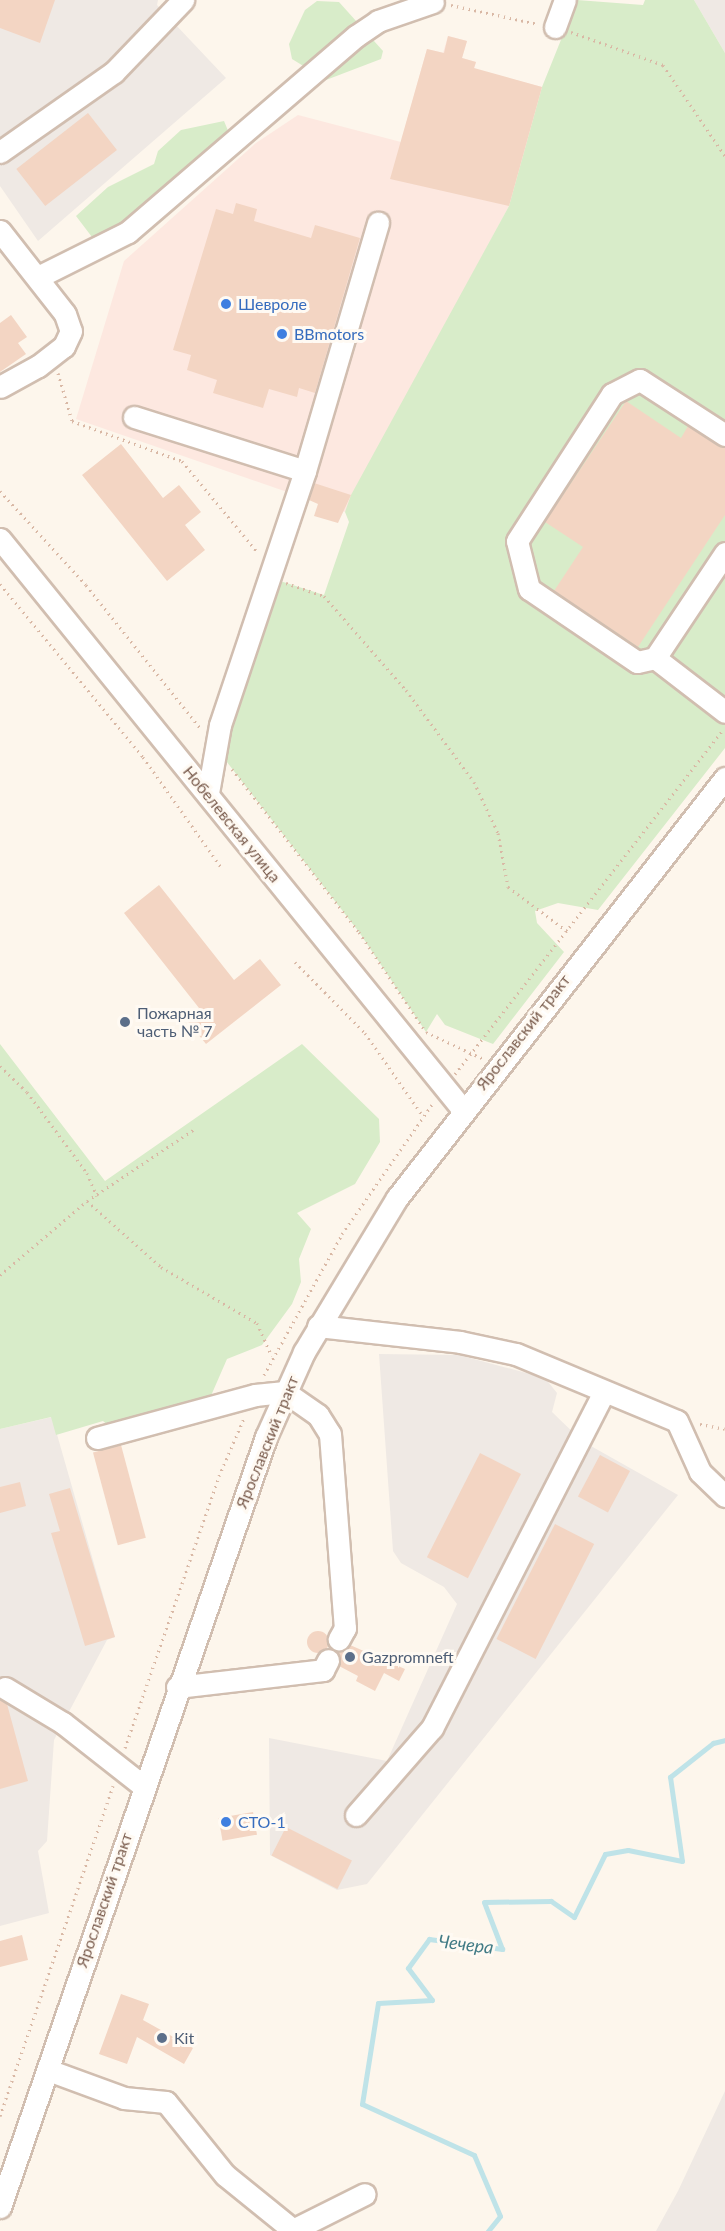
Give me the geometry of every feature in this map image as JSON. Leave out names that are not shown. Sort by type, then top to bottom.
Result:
[{"type":"street","points":[[0,152],[114,72],[183,0]]},
{"type":"street","points":[[38,278],[128,232],[378,21],[396,0]]},
{"type":"street","points":[[555,27],[565,0]]},
{"type":"street","points":[[378,21],[433,2]]},
{"type":"street","points":[[208,793],[215,747],[305,471],[378,223]]},
{"type":"street","points":[[0,231],[38,278],[71,331],[54,353],[0,387]]},
{"type":"street","points":[[725,435],[640,380],[612,394],[516,541],[529,589],[637,662],[655,658],[725,553]]},
{"type":"street","points":[[134,417],[305,471]]},
{"type":"street","name":"Нобелевская улица","points":[[0,539],[463,1110]]},
{"type":"street","points":[[655,658],[725,712]]},
{"type":"street","name":"Ярославский тракт","points":[[0,2207],[177,1687],[285,1392],[318,1326],[368,1240],[463,1110],[725,778]]},
{"type":"street","points":[[318,1326],[460,1342],[516,1354],[603,1394],[677,1420],[700,1472],[725,1496]]},
{"type":"street","points":[[97,1438],[255,1395],[285,1392],[318,1415],[330,1434],[345,1628],[339,1639]]},
{"type":"street","points":[[356,1815],[432,1728],[603,1394]]},
{"type":"street","points":[[177,1687],[323,1670],[328,1660]]},
{"type":"street","points":[[5,1688],[63,1723],[143,1786]]},
{"type":"street","points":[[48,2070],[124,2098],[166,2102],[225,2175],[293,2230],[365,2194]]},
{"type":"path","points":[[433,2],[555,27],[663,65],[725,156]]},
{"type":"path","points":[[54,353],[72,421],[182,461],[277,580],[324,596],[406,690],[474,782],[498,832],[508,887],[567,931],[725,728]]},
{"type":"path","points":[[0,491],[86,585],[215,747],[359,932],[426,1032]]},
{"type":"path","points":[[0,584],[143,757],[221,867]]},
{"type":"path","points":[[296,962],[365,1034],[423,1116]]},
{"type":"path","points":[[0,1066],[27,1092],[87,1173],[97,1196]]},
{"type":"path","points":[[0,1275],[87,1201],[193,1130]]},
{"type":"path","points":[[87,1201],[161,1267],[251,1318],[272,1356]]},
{"type":"path","points":[[677,1420],[725,1429]]},
{"type":"shaded area","points":[[0,0],[158,0],[157,5],[226,78],[38,241],[0,186]]},
{"type":"shaded area","points":[[694,0],[725,0],[725,53]]},
{"type":"shaded area","points":[[448,36],[467,41],[462,58],[476,62],[474,69],[542,87],[509,206],[345,512],[76,419],[124,261],[256,143],[298,115],[401,142],[427,49],[443,53]]},
{"type":"shaded area","points":[[379,1354],[459,1355],[545,1378],[557,1393],[552,1412],[582,1441],[678,1495],[367,1884],[337,1890],[270,1855],[269,1738],[387,1761],[457,1604],[444,1587],[401,1563],[393,1551]]},
{"type":"shaded area","points":[[52,1417],[115,1637],[107,1640],[54,1740],[47,1841],[38,1851],[49,1913],[0,1926],[0,1429]]},
{"type":"shaded area","points":[[725,2091],[725,2231],[656,2231],[678,2191]]},
{"type":"green space","points":[[577,0],[643,5],[645,0],[694,0],[725,53],[725,748],[598,910],[558,903],[535,911],[537,923],[564,952],[493,1044],[445,1025],[437,1014],[426,1032],[359,932],[223,757],[227,728],[277,580],[324,595],[349,522],[345,512],[351,495],[509,206],[542,87]]},
{"type":"green space","points":[[317,1],[339,2],[383,51],[381,59],[326,80],[292,59],[289,44],[305,10]]},
{"type":"green space","points":[[224,121],[229,133],[128,223],[95,241],[76,216],[108,187],[154,164],[158,151],[181,130]]},
{"type":"green space","points":[[0,1044],[105,1181],[302,1044],[379,1119],[380,1142],[355,1184],[297,1213],[311,1229],[299,1259],[301,1282],[292,1304],[262,1345],[227,1359],[210,1398],[111,1428],[103,1421],[56,1435],[51,1417],[0,1429]]},
{"type":"building","points":[[0,0],[55,0],[40,43],[0,28]]},
{"type":"building","points":[[448,36],[467,41],[462,58],[476,62],[474,68],[542,87],[509,206],[390,179],[427,49],[444,53]]},
{"type":"building","points":[[88,113],[117,150],[45,206],[16,169]]},
{"type":"building","points":[[236,203],[257,209],[254,221],[311,238],[315,225],[360,238],[315,393],[299,388],[297,397],[269,389],[263,408],[213,393],[217,380],[187,370],[191,355],[173,350],[216,209],[233,214]]},
{"type":"building","points":[[11,315],[27,337],[18,343],[26,354],[0,372],[0,323]]},
{"type":"building","points":[[626,401],[681,438],[688,426],[725,448],[725,515],[638,647],[554,591],[583,547],[545,522]]},
{"type":"building","points":[[121,444],[163,498],[179,485],[201,512],[185,525],[205,550],[167,581],[82,475]]},
{"type":"building","points":[[314,483],[351,495],[338,523],[314,516],[318,504],[309,500]]},
{"type":"building","points":[[159,885],[234,980],[260,959],[281,985],[206,1044],[185,1018],[199,1008],[124,913]]},
{"type":"building","points":[[121,1445],[146,1538],[118,1545],[93,1453]]},
{"type":"building","points":[[480,1453],[521,1474],[468,1578],[427,1557]]},
{"type":"building","points":[[600,1455],[630,1471],[608,1512],[578,1496]]},
{"type":"building","points":[[20,1482],[26,1506],[0,1513],[0,1487]]},
{"type":"building","points":[[70,1488],[115,1637],[85,1646],[51,1533],[60,1531],[49,1494]]},
{"type":"building","points":[[555,1524],[594,1544],[536,1659],[496,1639]]},
{"type":"building","points":[[318,1631],[328,1638],[329,1642],[322,1652],[318,1653],[308,1646],[307,1642],[314,1632]]},
{"type":"building","points":[[350,1645],[405,1669],[399,1681],[384,1673],[375,1691],[356,1681],[358,1676],[339,1666],[337,1651]]},
{"type":"building","points":[[0,1700],[7,1704],[28,1781],[0,1789]]},
{"type":"building","points":[[253,1812],[257,1835],[223,1841],[219,1818]]},
{"type":"building","points":[[286,1827],[352,1861],[337,1889],[271,1856]]},
{"type":"building","points":[[22,1935],[28,1960],[0,1967],[0,1941]]},
{"type":"building","points":[[121,1994],[149,2004],[143,2020],[193,2048],[184,2064],[137,2037],[127,2064],[99,2054]]},
{"type":"waterway","name":"Чечера","points":[[488,2231],[500,2216],[474,2155],[362,2104],[378,2003],[432,2000],[408,1968],[429,1939],[502,1949],[484,1902],[551,1901],[574,1917],[605,1854],[628,1850],[682,1861],[670,1777],[713,1743],[725,1740]]},
{"type":"place","name":"Шевроле","points":[[226,304]]},
{"type":"place","name":"BBmotors","points":[[282,334]]},
{"type":"place","name":"Пожарная часть № 7","points":[[125,1022]]},
{"type":"place","name":"Gazpromneft","points":[[350,1657]]},
{"type":"place","name":"СТО-1","points":[[226,1822]]},
{"type":"place","name":"Kit","points":[[162,2038]]}]
